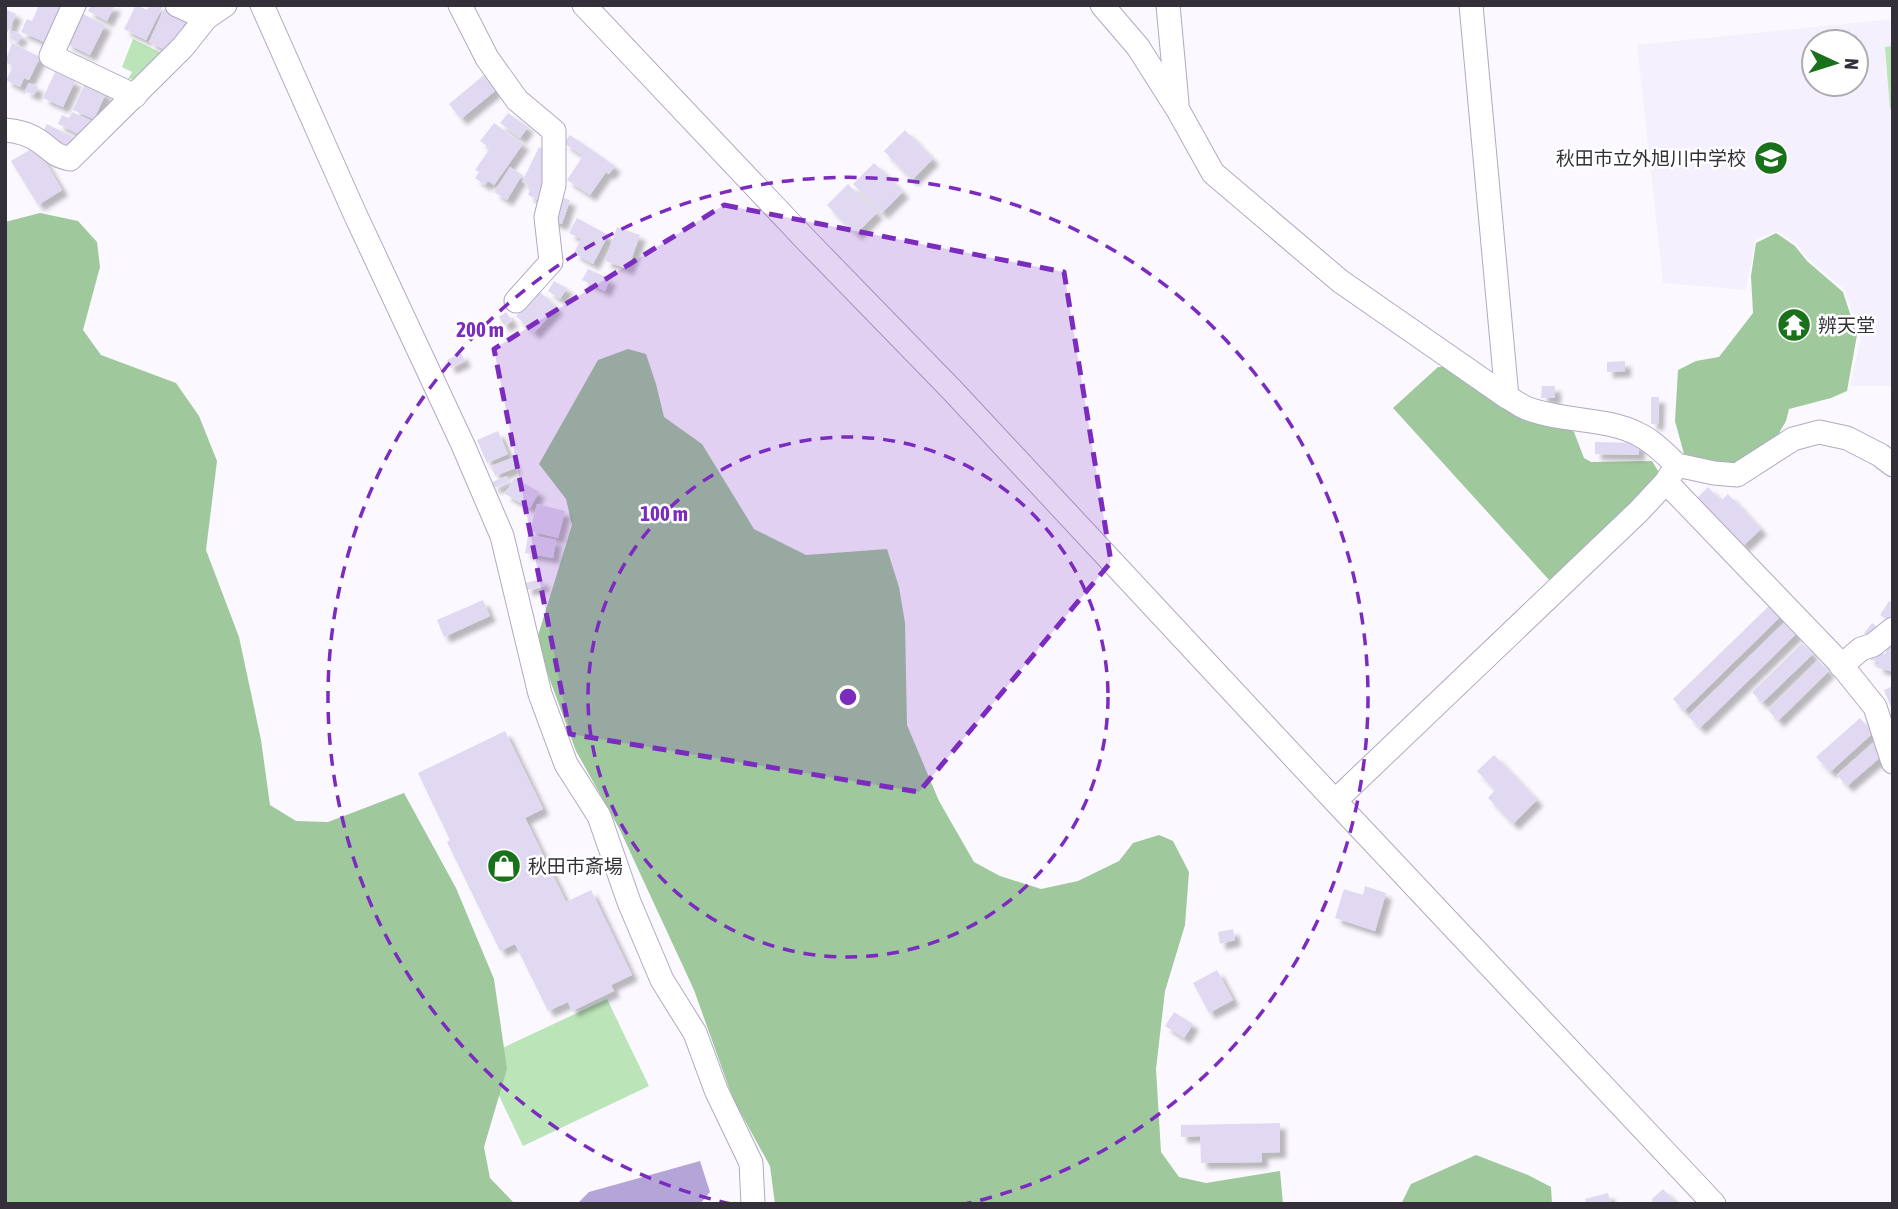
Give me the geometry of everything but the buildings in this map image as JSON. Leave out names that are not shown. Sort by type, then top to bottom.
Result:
[{"type":"street","points":[[74,5],[51,56],[135,96]]},
{"type":"street","points":[[177,5],[216,12]]},
{"type":"street","points":[[262,5],[502,536],[540,694],[566,764],[599,816],[629,902],[662,980],[695,1033],[716,1090],[751,1163],[753,1204]]},
{"type":"street","points":[[460,5],[487,58],[517,100],[554,131],[554,185],[546,217],[551,262],[516,301]]},
{"type":"street","points":[[583,5],[952,390],[1714,1204]]},
{"type":"street","points":[[1102,5],[1138,47],[1178,110],[1213,173],[1340,281],[1507,397],[1526,407],[1637,433],[1655,445],[1672,473],[1875,707],[1893,762]]},
{"type":"street","points":[[1168,5],[1178,110]]},
{"type":"street","points":[[1471,5],[1507,397]]},
{"type":"street","points":[[5,130],[20,131],[38,140],[55,155],[70,159],[216,12]]},
{"type":"street","points":[[1335,801],[1638,512],[1672,473],[1737,475],[1793,439],[1819,432],[1847,438],[1893,465]]},
{"type":"street","points":[[1841,666],[1860,649],[1873,645],[1893,629]]},
{"type":"highlighted area","points":[[724,205],[1064,272],[1111,562],[919,792],[570,734],[494,349]]},
{"type":"shaded area","name":"秋田市立外旭川中学校","points":[[1893,19],[1893,386],[1850,386],[1861,336],[1844,289],[1809,260],[1796,244],[1777,231],[1756,240],[1746,290],[1663,283],[1637,45],[1800,28],[1800,98],[1870,98],[1870,28],[1804,28]]},
{"type":"shaded area","points":[[700,1161],[710,1192],[700,1204],[577,1204],[589,1192]]},
{"type":"green space","points":[[133,39],[163,54],[139,80],[128,79],[132,72],[122,67]]},
{"type":"green space","points":[[1893,46],[1893,109],[1890,109],[1885,47]]},
{"type":"green space","points":[[40,213],[78,221],[97,242],[100,267],[83,330],[101,355],[176,383],[199,416],[217,461],[206,550],[239,637],[261,740],[270,805],[296,821],[328,822],[404,793],[456,888],[494,979],[507,1069],[484,1147],[490,1178],[515,1204],[5,1204],[5,222]]},
{"type":"green space","points":[[1776,233],[1795,246],[1807,261],[1843,292],[1857,335],[1847,391],[1789,409],[1786,421],[1772,445],[1735,466],[1684,454],[1675,421],[1678,370],[1696,361],[1719,357],[1753,313],[1751,276],[1756,243]]},
{"type":"green space","points":[[628,349],[646,354],[664,417],[702,444],[754,529],[806,555],[887,549],[899,587],[905,623],[907,725],[939,801],[974,862],[1000,876],[1041,889],[1078,881],[1119,861],[1133,843],[1159,835],[1173,841],[1189,872],[1185,925],[1165,991],[1156,1069],[1161,1152],[1179,1177],[1206,1183],[1280,1171],[1283,1204],[775,1204],[770,1166],[733,1099],[694,990],[620,830],[576,751],[536,642],[572,525],[566,499],[539,464],[598,360]]},
{"type":"green space","points":[[1438,367],[1447,367],[1574,432],[1584,458],[1591,462],[1652,461],[1658,471],[1656,482],[1550,581],[1393,408]]},
{"type":"green space","points":[[607,999],[649,1086],[523,1146],[481,1058]]},
{"type":"green space","points":[[1476,1155],[1551,1187],[1552,1204],[1401,1204],[1411,1184]]},
{"type":"place","name":"秋田市立外旭川中学校","points":[[1771,158]]},
{"type":"place","name":"辨天堂","points":[[1794,325]]},
{"type":"place","name":"秋田市斎場","points":[[504,866]]}]
